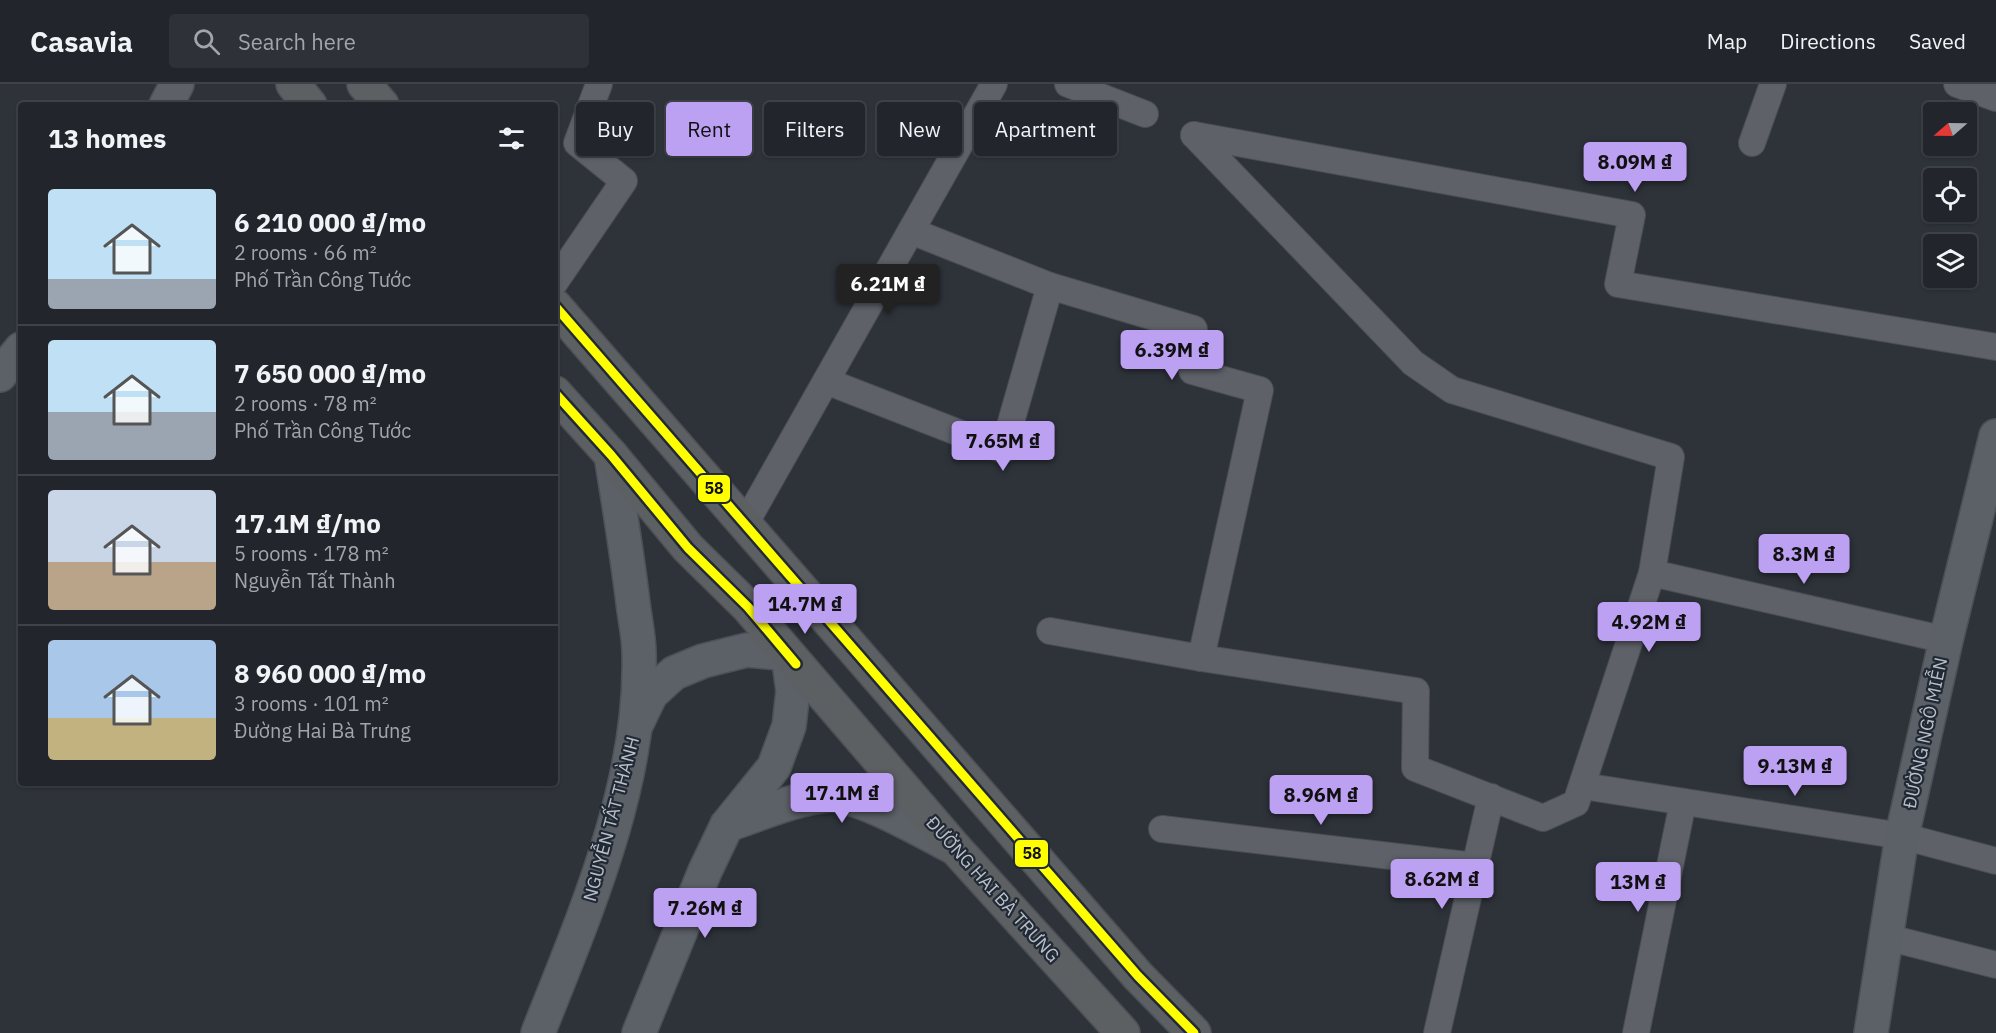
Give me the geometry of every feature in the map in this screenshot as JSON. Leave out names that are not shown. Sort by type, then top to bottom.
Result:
[{"type":"highway","points":[[293,84],[308,102]]},
{"type":"highway","points":[[364,84],[379,102]]},
{"type":"highway","points":[[558,309],[1138,976],[1194,1033]]},
{"type":"highway","name":"ĐƯỜNG HAI BÀ TRƯNG","points":[[558,396],[611,455],[688,548],[748,607],[955,848],[1123,1033]]},
{"type":"main road","points":[[168,102],[177,84]]},
{"type":"main road","points":[[0,375],[18,353]]},
{"type":"main road","name":"ĐƯỜNG NGÔ MIỄN","points":[[1871,1033],[1902,836],[1946,640],[1996,436]]},
{"type":"main road","name":"NGUYỄN TẤT THÀNH","points":[[538,1033],[584,916],[606,850],[623,788],[636,725],[639,653],[611,455]]},
{"type":"main road","points":[[636,725],[651,694],[674,673],[703,661],[747,650],[788,654],[793,691],[789,726],[774,767],[727,825],[705,870],[639,1033]]},
{"type":"main road","points":[[727,825],[830,795],[863,802],[955,848]]},
{"type":"street","points":[[558,278],[624,182],[577,143],[599,84]]},
{"type":"street","points":[[745,524],[994,84]]},
{"type":"street","points":[[1068,84],[1145,114]]},
{"type":"street","points":[[1752,143],[1773,84]]},
{"type":"street","points":[[1957,84],[1996,98]]},
{"type":"street","points":[[1050,631],[1201,658],[1416,691],[1415,768],[1543,818],[1576,803],[1652,573],[1671,457],[1452,390],[1413,363],[1194,135],[1632,215],[1618,284],[1996,347]]},
{"type":"street","points":[[911,231],[1050,286],[1194,329],[1192,371],[1260,390],[1201,658]]},
{"type":"street","points":[[826,381],[1003,450],[1050,286]]},
{"type":"street","points":[[1652,573],[1946,640]]},
{"type":"street","points":[[1583,786],[1902,836],[1996,861]]},
{"type":"street","points":[[1437,1033],[1491,797]]},
{"type":"street","points":[[1636,1033],[1683,802]]},
{"type":"street","points":[[1162,829],[1475,866]]},
{"type":"street","points":[[1886,937],[1996,965]]},
{"type":"transit line","name":"58","points":[[558,309],[1138,976],[1194,1033]]},
{"type":"transit line","name":"58","points":[[558,396],[611,455],[688,548],[748,607],[796,664]]}]
